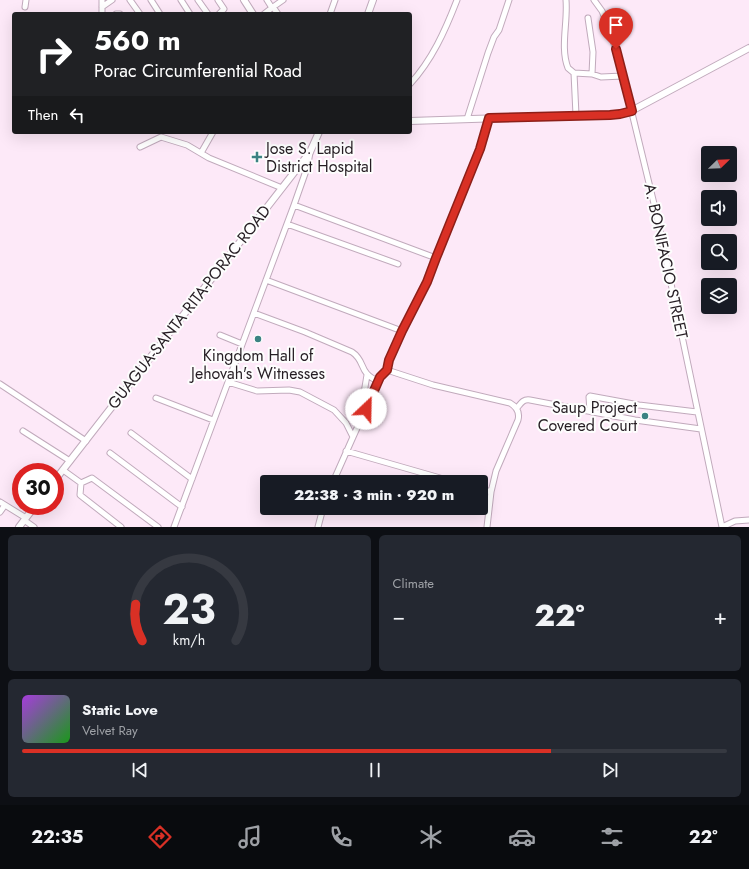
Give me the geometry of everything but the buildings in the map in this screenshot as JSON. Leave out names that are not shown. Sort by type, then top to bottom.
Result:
[{"type":"main road","points":[[244,0],[252,12]]},
{"type":"main road","points":[[369,12],[373,0]]},
{"type":"main road","points":[[412,121],[615,115],[632,111],[749,48]]},
{"type":"main road","name":"GUAGUA-SANTA RITA-PORAC ROAD","points":[[64,469],[310,152],[318,134]]},
{"type":"main road","points":[[19,527],[28,515]]},
{"type":"street","points":[[25,7],[26,0]]},
{"type":"street","points":[[102,0],[102,12]]},
{"type":"street","points":[[102,7],[112,0]]},
{"type":"street","points":[[130,0],[139,12]]},
{"type":"street","points":[[151,0],[159,12]]},
{"type":"street","points":[[181,0],[189,12]]},
{"type":"street","points":[[198,0],[207,12]]},
{"type":"street","points":[[218,0],[224,9],[221,12]]},
{"type":"street","points":[[267,0],[276,12]]},
{"type":"street","points":[[266,12],[283,0]]},
{"type":"street","points":[[331,12],[335,0]]},
{"type":"street","points":[[412,82],[424,68],[440,42],[457,0]]},
{"type":"street","points":[[467,119],[488,53],[494,37],[499,30],[509,0]]},
{"type":"street","points":[[566,0],[567,10],[564,52],[568,68],[574,72],[592,74],[600,77],[623,76]]},
{"type":"street","name":"A. BONIFACIO STREET","points":[[594,0],[602,11],[611,33],[632,111],[656,212],[722,527]]},
{"type":"street","points":[[588,18],[593,48],[592,74]]},
{"type":"street","points":[[574,72],[576,115]]},
{"type":"street","points":[[336,475],[378,381],[387,370],[389,360],[402,331],[427,282],[480,149],[489,118]]},
{"type":"street","points":[[201,153],[213,134]]},
{"type":"street","points":[[140,147],[161,137],[187,145],[208,158],[282,188]]},
{"type":"street","points":[[176,526],[213,420],[294,205],[307,168],[310,152]]},
{"type":"street","points":[[294,205],[436,258]]},
{"type":"street","points":[[287,224],[398,264]]},
{"type":"street","points":[[266,280],[402,331]]},
{"type":"street","points":[[254,313],[352,352],[358,358],[367,375],[378,381]]},
{"type":"street","points":[[220,335],[242,344]]},
{"type":"street","points":[[387,370],[433,385],[510,403],[517,408],[519,415],[518,420],[496,471],[491,492],[487,527]]},
{"type":"street","points":[[367,375],[363,399],[367,407]]},
{"type":"street","points":[[228,382],[257,391],[289,390],[300,392],[334,410],[346,423],[353,436]]},
{"type":"street","points":[[0,384],[86,441]]},
{"type":"street","points":[[590,411],[590,396],[633,404],[697,412]]},
{"type":"street","points":[[156,398],[213,420]]},
{"type":"street","points":[[517,408],[526,400],[636,420],[701,428]]},
{"type":"street","points":[[24,431],[70,461]]},
{"type":"street","points":[[131,433],[192,479]]},
{"type":"street","points":[[346,451],[430,475]]},
{"type":"street","points":[[110,453],[182,507]]},
{"type":"street","points":[[64,471],[81,484]]},
{"type":"street","points":[[81,484],[92,478],[158,527]]},
{"type":"street","points":[[81,484],[80,495],[121,527]]},
{"type":"street","points":[[0,502],[34,527]]},
{"type":"street","points":[[0,512],[5,505]]},
{"type":"street","points":[[318,527],[321,515]]},
{"type":"street","points":[[722,527],[735,521],[749,520]]},
{"type":"place","name":"Jose S. Lapid District Hospital","points":[[257,157]]},
{"type":"place","name":"Kingdom Hall of Jehovah's Witnesses","points":[[258,339]]},
{"type":"place","name":"Saup Project Covered Court","points":[[645,416]]},
{"type":"route","points":[[366,409],[380,377],[387,370],[389,360],[402,331],[427,282],[480,149],[489,118],[610,115],[632,111],[616,49]]}]
